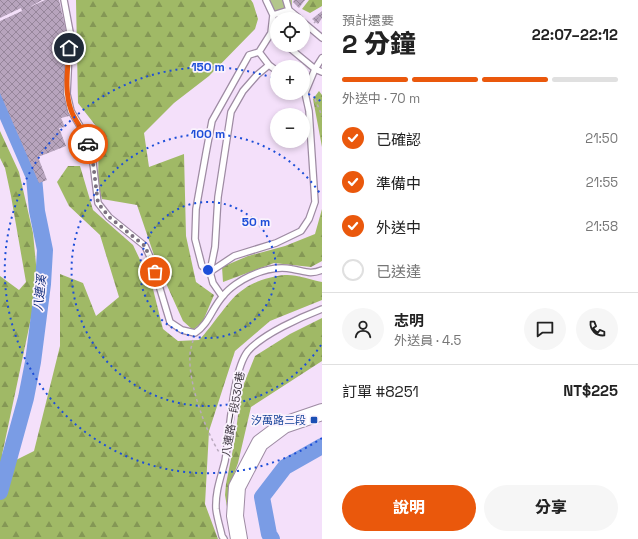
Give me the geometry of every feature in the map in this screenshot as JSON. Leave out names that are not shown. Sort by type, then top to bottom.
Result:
[{"type":"street","points":[[239,539],[235,516],[237,487],[260,444],[284,425],[322,412]]},
{"type":"lane","points":[[64,0],[70,32],[67,94],[71,111],[87,138],[92,155],[98,203],[109,217],[145,246],[151,259],[170,322],[182,330],[195,333],[209,319],[222,296],[248,276],[268,269],[290,268],[314,274],[322,270]]},
{"type":"lane","points":[[266,0],[271,12]]},
{"type":"lane","points":[[286,0],[289,10],[291,12]]},
{"type":"lane","points":[[284,12],[289,10]]},
{"type":"lane","points":[[310,27],[322,38]]},
{"type":"lane","points":[[210,272],[202,266],[195,239],[196,209],[212,121],[249,55],[259,52],[270,35]]},
{"type":"lane","points":[[222,296],[213,283],[210,272],[215,247],[218,197],[231,112],[243,91],[257,75],[269,65],[259,52]]},
{"type":"lane","points":[[294,52],[315,69],[322,72]]},
{"type":"lane","points":[[310,80],[322,58]]},
{"type":"lane","points":[[210,272],[234,256],[276,243],[301,231],[309,219],[315,202],[309,111],[306,100]]},
{"type":"lane","name":"八連路一段530巷","points":[[224,539],[216,509],[218,488],[225,460],[235,387],[242,363],[248,352],[264,338],[305,316],[322,309]]},
{"type":"path","points":[[310,27],[322,15]]},
{"type":"path","points":[[310,89],[322,116]]},
{"type":"path","points":[[195,333],[190,355],[193,385],[213,442],[225,460]]},
{"type":"green space","points":[[76,0],[251,0],[253,3],[258,19],[255,29],[209,76],[174,103],[144,133],[149,167],[184,154],[186,236],[196,282],[214,295],[203,321],[193,330],[183,321],[156,261],[137,205],[102,199],[98,183],[99,130],[78,103]]},
{"type":"green space","points":[[266,0],[292,0],[292,6],[270,13]]},
{"type":"green space","points":[[309,0],[322,0],[322,6],[310,13],[302,9]]},
{"type":"green space","points":[[319,91],[322,95],[322,147],[313,99]]},
{"type":"green space","points":[[0,131],[19,172],[33,233],[38,285],[2,455],[16,460],[34,451],[60,346],[60,274],[83,283],[96,316],[119,297],[100,235],[69,206],[57,182],[68,166],[80,166],[93,210],[133,245],[152,285],[163,329],[178,341],[199,340],[238,293],[258,281],[275,276],[289,275],[322,282],[322,300],[270,321],[235,351],[209,431],[205,504],[218,539],[0,539],[0,276],[19,290],[26,282],[11,196],[5,168],[0,158]]},
{"type":"green space","points":[[322,209],[322,261],[311,267],[274,263],[223,282],[222,267],[248,256],[285,246],[315,234]]},
{"type":"green space","points":[[322,318],[322,361],[251,407],[238,463],[230,485],[227,507],[225,495],[226,484],[235,439],[241,391],[255,356],[290,334]]},
{"type":"building","points":[[0,0],[42,0],[28,8],[45,0],[59,0],[66,31],[64,98],[69,116],[61,118],[65,127],[59,128],[66,146],[38,157],[47,180],[39,183],[0,93],[0,21],[22,11],[21,8],[0,18]]},
{"type":"building","points":[[294,0],[305,0],[299,8],[293,2]]},
{"type":"building","points":[[322,11],[322,18],[318,24],[312,19]]},
{"type":"waterway","name":"八連溪","points":[[0,99],[34,177],[37,211],[45,250],[43,284],[33,362],[26,398],[0,492]]},
{"type":"waterway","points":[[272,539],[269,534],[262,497],[285,467],[322,446]]},
{"type":"way so far","points":[[88,144],[92,155],[98,203],[109,217],[145,246],[155,272]]},
{"type":"place","name":"汐萬路三段","points":[[314,420]]},
{"type":"route","points":[[69,48],[67,94],[71,111],[87,138],[88,144]]}]
